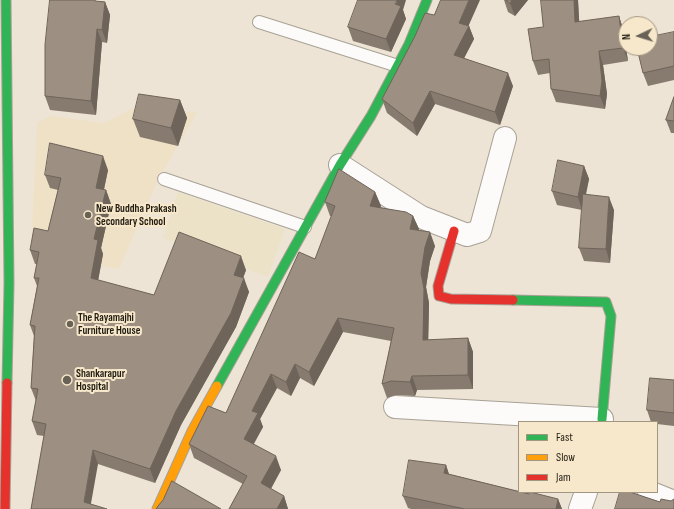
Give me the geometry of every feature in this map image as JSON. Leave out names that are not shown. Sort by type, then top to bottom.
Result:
[{"type":"street","points":[[5,509],[4,181],[6,0]]},
{"type":"street","points":[[157,509],[192,431],[340,165],[372,116],[409,44],[427,0]]},
{"type":"street","points":[[340,165],[421,217],[467,235],[480,230],[505,138]]},
{"type":"street","points":[[396,407],[602,420],[611,316],[606,302],[451,299],[440,296],[438,286],[454,231]]},
{"type":"street","points":[[580,509],[586,493]]},
{"type":"street","points":[[652,493],[674,502]]},
{"type":"lane","points":[[259,22],[398,66]]},
{"type":"lane","points":[[164,179],[305,227]]},
{"type":"shaded area","name":"New Buddha Prakash Secondary School","points":[[142,104],[197,113],[159,178],[119,269],[31,252],[37,123],[50,116],[104,123]]},
{"type":"sand","points":[[178,192],[285,229],[268,277],[163,238]]},
{"type":"building","points":[[50,0],[95,0],[105,2],[102,30],[97,29],[91,101],[45,96],[45,45]]},
{"type":"building","points":[[358,0],[397,0],[395,4],[401,6],[386,39],[348,27]]},
{"type":"building","points":[[441,0],[469,0],[459,23],[469,26],[454,55],[508,73],[495,112],[430,91],[413,123],[382,99],[415,36],[425,13],[434,15]]},
{"type":"building","points":[[541,0],[574,0],[575,22],[618,16],[618,49],[599,51],[602,81],[600,96],[551,89],[549,59],[533,61],[528,29],[543,27]]},
{"type":"building","points":[[674,32],[674,66],[643,73],[639,56],[658,56],[658,35]]},
{"type":"building","points":[[139,94],[180,100],[171,128],[133,119]]},
{"type":"building","points":[[674,97],[674,121],[666,120]]},
{"type":"building","points":[[50,143],[103,156],[96,188],[106,190],[94,239],[98,240],[91,278],[154,295],[179,232],[241,256],[234,275],[244,278],[231,313],[176,411],[150,469],[93,450],[84,502],[107,509],[31,509],[46,424],[32,421],[38,389],[31,388],[35,326],[30,325],[39,278],[34,278],[39,252],[30,250],[34,228],[48,231],[61,178],[45,175]]},
{"type":"building","points":[[558,160],[584,166],[578,197],[552,191]]},
{"type":"building","points":[[339,169],[375,192],[370,206],[406,212],[413,216],[410,229],[430,232],[425,247],[421,273],[424,289],[423,340],[468,338],[468,375],[412,376],[410,382],[391,381],[382,384],[394,328],[338,318],[309,372],[295,364],[286,382],[271,374],[252,411],[258,413],[244,439],[276,456],[261,483],[284,496],[277,509],[229,509],[247,476],[189,444],[208,406],[226,413],[299,252],[315,259],[335,206],[325,202]]},
{"type":"building","points":[[583,194],[609,197],[606,249],[579,248]]},
{"type":"building","points":[[650,378],[674,380],[674,413],[647,410]]},
{"type":"building","points":[[409,460],[446,465],[444,473],[518,491],[518,493],[534,493],[558,499],[556,509],[465,509],[403,496]]},
{"type":"building","points":[[172,481],[221,509],[156,509],[163,500]]},
{"type":"building","points":[[620,493],[633,493],[660,502],[661,499],[671,501],[674,499],[674,509],[615,509]]},
{"type":"traffic: fast","points":[[6,0],[9,283],[7,383]]},
{"type":"traffic: fast","points":[[217,386],[340,165],[371,116],[409,44],[427,0]]},
{"type":"traffic: fast","points":[[513,300],[606,302],[611,316],[602,419]]},
{"type":"traffic: slow","points":[[157,509],[192,431],[217,386]]},
{"type":"traffic: jam","points":[[454,231],[438,286],[439,296],[451,299],[513,300]]},
{"type":"traffic: jam","points":[[5,509],[7,383]]},
{"type":"place","name":"New Buddha Prakash Secondary School","points":[[88,215]]},
{"type":"place","name":"The Rayamajhi Furniture House","points":[[70,324]]},
{"type":"place","name":"Shankarapur Hospital","points":[[67,380]]}]
